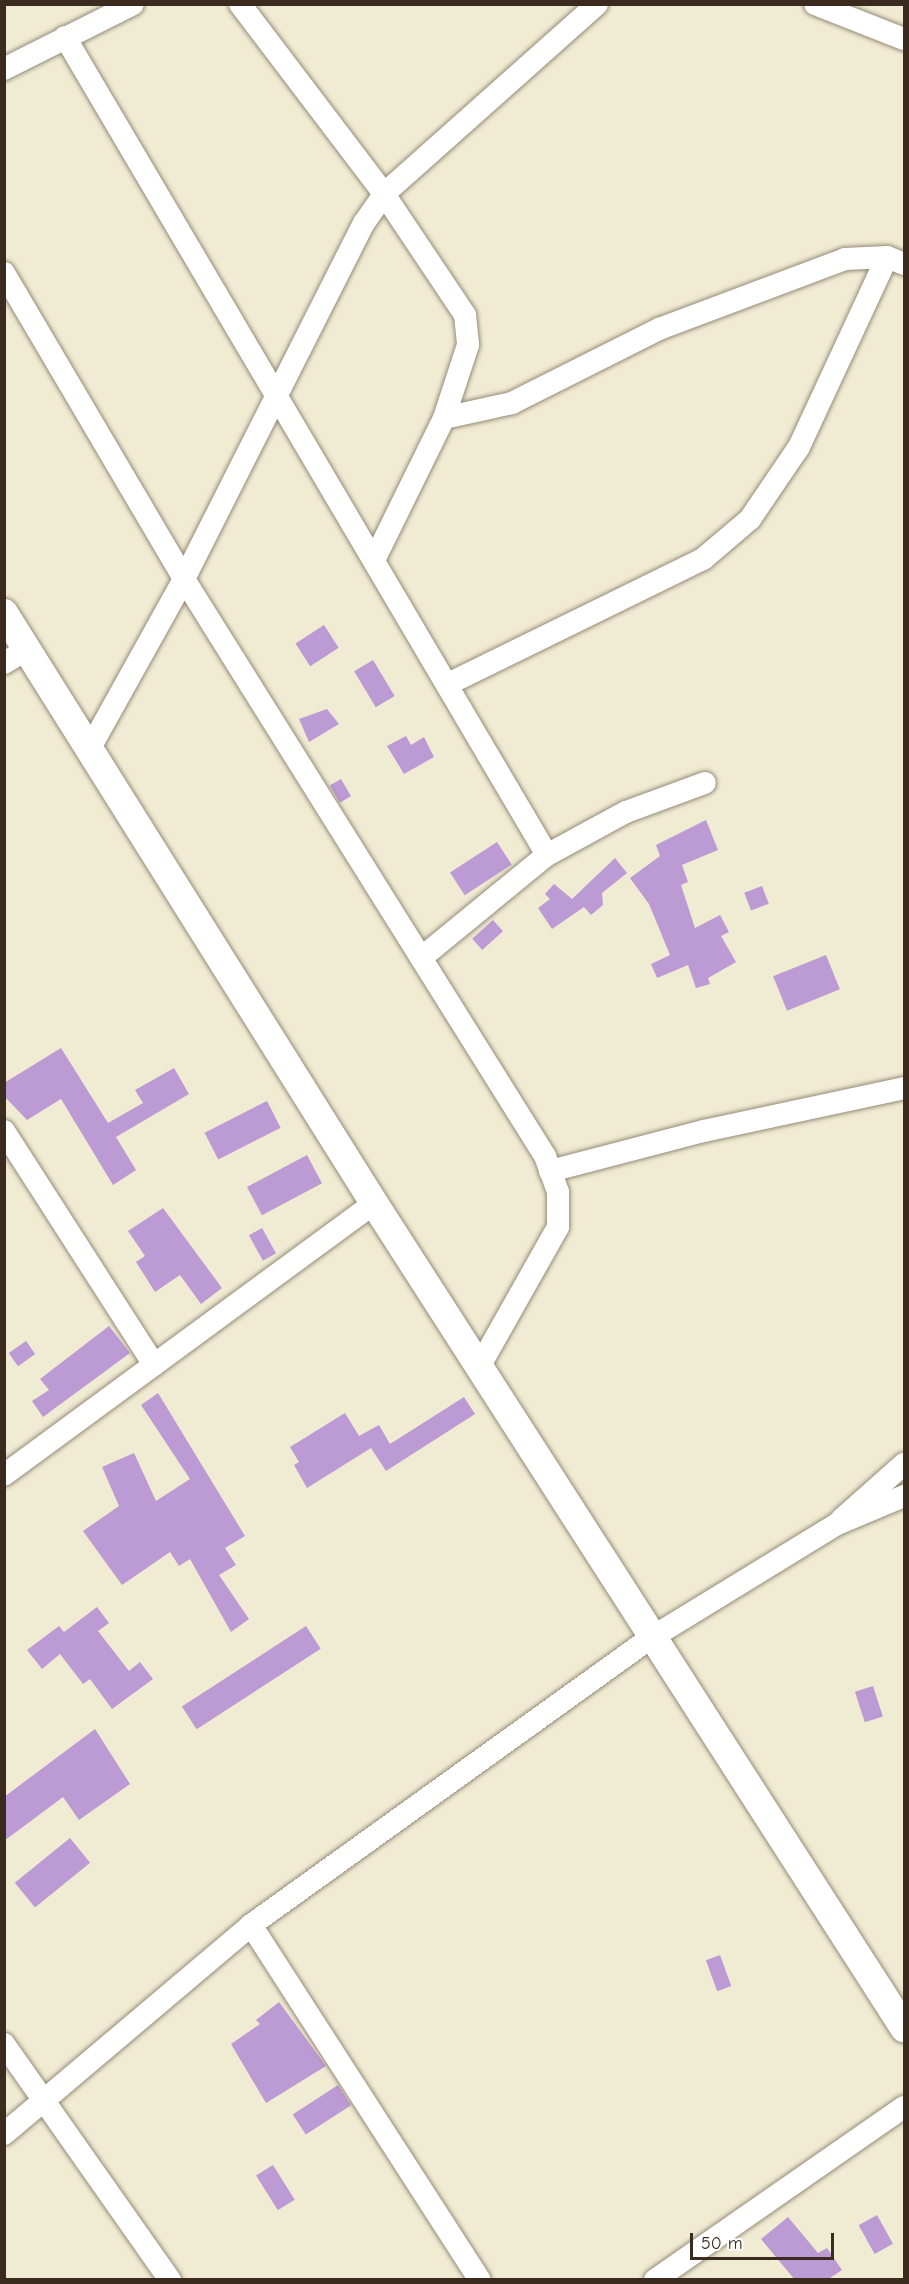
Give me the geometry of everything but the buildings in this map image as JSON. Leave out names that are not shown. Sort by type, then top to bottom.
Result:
[{"type":"street","points":[[4,69],[133,4]]},
{"type":"street","points":[[240,4],[384,194],[465,315],[468,345],[444,418],[374,560]]},
{"type":"street","points":[[815,4],[904,39]]},
{"type":"street","points":[[90,748],[184,579],[275,391],[384,194],[587,9]]},
{"type":"street","points":[[65,37],[547,855]]},
{"type":"street","points":[[444,418],[512,403],[659,329],[845,259],[896,260],[799,447],[750,519],[703,560],[448,684]]},
{"type":"street","points":[[4,273],[184,579],[421,958],[550,1171],[558,1192],[558,1227],[478,1367]]},
{"type":"street","points":[[4,614],[16,656],[90,748],[478,1367],[904,2028]]},
{"type":"street","points":[[421,958],[547,855],[627,812],[705,783]]},
{"type":"street","points":[[550,1171],[704,1131],[904,1088]]},
{"type":"street","points":[[4,1131],[154,1365]]},
{"type":"street","points":[[4,1475],[374,1203]]},
{"type":"street","points":[[4,2134],[251,1925],[651,1638],[837,1524],[880,1480],[904,1464]]},
{"type":"street","points":[[837,1524],[901,1505],[880,1480]]},
{"type":"street","points":[[251,1925],[480,2280]]},
{"type":"street","points":[[8,2056],[44,2098],[170,2280]]},
{"type":"street","points":[[655,2280],[904,2107]]}]
